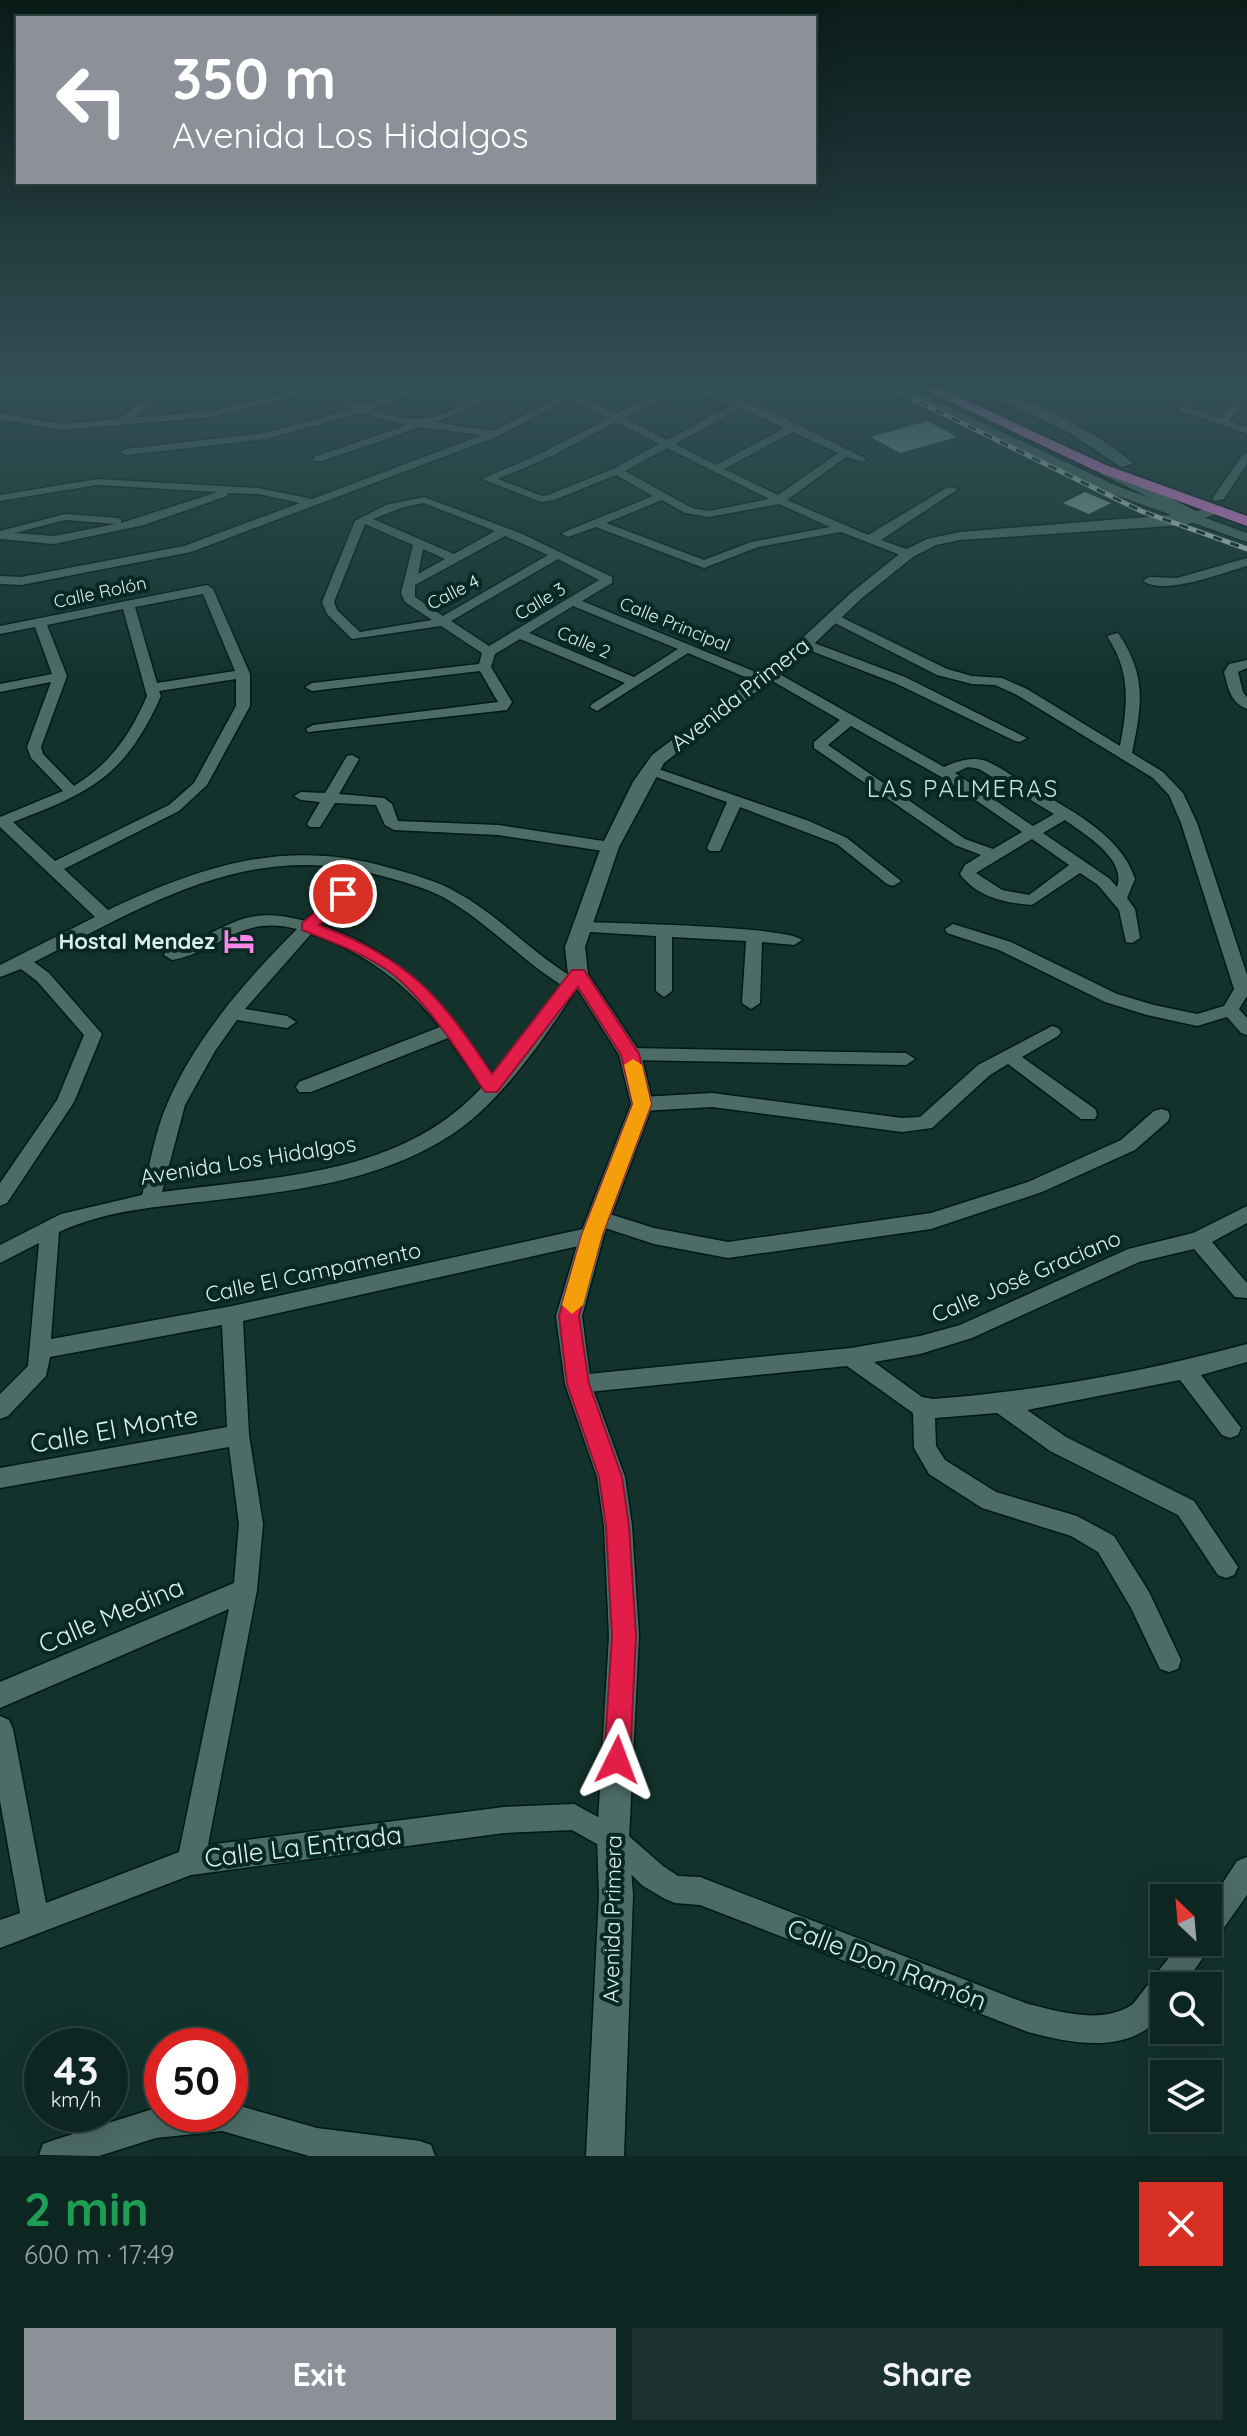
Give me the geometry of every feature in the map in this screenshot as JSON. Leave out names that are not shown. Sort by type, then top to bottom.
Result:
[{"type":"highway","points":[[1159,487],[1217,505],[1247,509]]},
{"type":"highway","points":[[1176,487],[1247,521]]},
{"type":"main road","points":[[1106,487],[1185,521],[1247,538]]},
{"type":"main road","points":[[1140,487],[1188,510],[1191,516],[1185,521]]},
{"type":"main road","name":"Avenida Primera","points":[[575,979],[575,947],[580,927],[610,847],[650,770],[689,732],[766,677],[908,554],[932,542],[978,534],[1185,521],[1217,505]]},
{"type":"main road","points":[[575,979],[630,1054],[642,1104]]},
{"type":"main road","name":"Avenida Primera","points":[[605,2156],[616,1895],[613,1839],[624,1636],[618,1526],[611,1477],[578,1384],[569,1316],[596,1227],[642,1104]]},
{"type":"street","points":[[0,498],[69,487]]},
{"type":"street","points":[[175,487],[284,494],[312,502]]},
{"type":"street","points":[[2,583],[187,549],[353,487]]},
{"type":"street","points":[[509,487],[545,500],[578,487]]},
{"type":"street","points":[[643,487],[699,514],[778,501],[798,487]]},
{"type":"street","points":[[750,487],[839,529],[908,554]]},
{"type":"street","points":[[1217,505],[1228,487]]},
{"type":"street","points":[[871,541],[952,489]]},
{"type":"street","points":[[0,534],[54,540],[140,523],[233,490]]},
{"type":"street","points":[[568,534],[660,497]]},
{"type":"street","points":[[363,519],[425,500],[557,555]]},
{"type":"street","points":[[0,534],[65,517],[140,523]]},
{"type":"street","points":[[363,519],[453,558]]},
{"type":"street","name":"Calle 4","points":[[363,519],[328,602],[331,611],[357,636],[441,622],[557,555]]},
{"type":"street","points":[[596,523],[704,564],[711,564],[742,547],[839,529]]},
{"type":"street","points":[[410,583],[503,532]]},
{"type":"street","points":[[313,729],[502,707],[505,702],[484,667],[489,652],[409,599],[407,593],[419,543]]},
{"type":"street","name":"Calle 3","points":[[489,652],[608,580],[557,555]]},
{"type":"street","points":[[1149,581],[1177,582],[1247,562]]},
{"type":"street","name":"Calle Rolón","points":[[0,630],[207,589],[243,674]]},
{"type":"street","name":"Calle Principal","points":[[574,602],[766,677],[850,719],[943,772],[1037,833],[1120,896]]},
{"type":"street","points":[[106,918],[1,822],[72,792],[112,769],[124,756],[143,724],[154,688],[128,605]]},
{"type":"street","points":[[835,618],[942,672],[972,680],[997,681],[1022,692],[1158,775],[1176,793],[1181,803],[1243,989],[1230,1010],[1197,1020],[1153,1011],[1111,998],[1005,946],[953,929]]},
{"type":"street","points":[[40,623],[60,676],[34,747],[36,755],[72,792]]},
{"type":"street","name":"Calle 2","points":[[520,634],[634,682]]},
{"type":"street","points":[[1113,636],[1131,662],[1136,698],[1125,755]]},
{"type":"street","points":[[806,644],[900,680],[1020,738]]},
{"type":"street","points":[[597,707],[688,648]]},
{"type":"street","points":[[1247,664],[1234,667],[1231,672],[1236,693],[1247,705]]},
{"type":"street","points":[[312,687],[484,667]]},
{"type":"street","points":[[54,868],[174,808],[193,794],[243,706],[243,674],[154,688]]},
{"type":"street","points":[[0,688],[60,676]]},
{"type":"street","points":[[850,719],[819,745],[960,842],[995,855]]},
{"type":"street","points":[[315,824],[332,800],[352,759]]},
{"type":"street","points":[[943,772],[967,763],[983,765],[1109,843],[1123,863],[1128,880],[1120,896],[1127,909],[1132,938]]},
{"type":"street","points":[[650,770],[804,824],[842,841],[893,881]]},
{"type":"street","points":[[301,796],[379,801],[385,804],[390,822],[394,825],[498,830],[610,847]]},
{"type":"street","points":[[715,848],[735,801]]},
{"type":"street","points":[[1065,814],[1037,833],[970,868],[968,874],[975,883],[1020,900],[1039,898],[1080,865]]},
{"type":"street","points":[[0,971],[187,881],[252,860],[320,856],[375,866],[447,893],[496,927],[533,960],[575,979]]},
{"type":"street","points":[[150,1200],[176,1106],[232,1013],[308,927],[343,894]]},
{"type":"street","points":[[172,955],[197,950],[251,920],[279,920],[356,945],[406,976],[453,1029],[491,1087]]},
{"type":"street","points":[[580,927],[664,929],[794,940]]},
{"type":"street","points":[[664,929],[664,991]]},
{"type":"street","points":[[751,1003],[754,936]]},
{"type":"street","points":[[0,1197],[65,1102],[93,1034],[54,988],[23,962]]},
{"type":"street","name":"Avenida Los Hidalgos","points":[[0,1255],[50,1227],[91,1212],[150,1200],[317,1178],[366,1166],[408,1150],[444,1130],[491,1087],[575,979]]},
{"type":"street","points":[[1230,1010],[1247,1029]]},
{"type":"street","points":[[232,1013],[287,1022]]},
{"type":"street","points":[[305,1087],[453,1029]]},
{"type":"street","points":[[642,1104],[712,1100],[902,1125],[925,1123],[984,1070],[1052,1032]]},
{"type":"street","points":[[630,1054],[906,1059]]},
{"type":"street","points":[[1009,1056],[1088,1114]]},
{"type":"street","points":[[596,1227],[728,1250],[845,1236],[931,1221],[1035,1187],[1128,1145],[1161,1116]]},
{"type":"street","name":"Calle José Graciano","points":[[578,1384],[851,1357],[920,1345],[965,1332],[1135,1255],[1198,1240],[1247,1214]]},
{"type":"street","points":[[0,1409],[38,1370],[43,1349],[50,1227]]},
{"type":"street","name":"Calle El Campamento","points":[[43,1349],[232,1315],[596,1227]]},
{"type":"street","points":[[1198,1240],[1242,1291]]},
{"type":"street","points":[[191,1861],[245,1590],[251,1524],[238,1435],[232,1315]]},
{"type":"street","points":[[851,1357],[924,1408],[1001,1404],[1185,1370],[1247,1353]]},
{"type":"street","points":[[1185,1370],[1230,1428]]},
{"type":"street","points":[[1001,1404],[1058,1444],[1186,1508],[1226,1567]]},
{"type":"street","points":[[924,1408],[925,1448],[937,1467],[990,1501],[1077,1527],[1106,1544],[1140,1600],[1169,1660]]},
{"type":"street","name":"Calle El Monte","points":[[0,1478],[238,1435]]},
{"type":"street","name":"Calle Medina","points":[[0,1695],[245,1590]]},
{"type":"street","points":[[0,1729],[35,1920]]},
{"type":"street","name":"Calle La Entrada","points":[[0,1934],[191,1861],[504,1820],[574,1817],[613,1839]]},
{"type":"street","name":"Calle Don Ramón","points":[[613,1839],[653,1876],[675,1889],[700,1891],[1028,2018],[1077,2030],[1111,2028],[1142,2016],[1150,2005]]},
{"type":"street","points":[[1222,1908],[1247,1871]]},
{"type":"street","name":"Calle Don Ramón","points":[[1175,1972],[1187,1956]]},
{"type":"street","points":[[54,2155],[156,2123],[222,2116],[317,2143],[420,2156]]},
{"type":"building","points":[[1085,492],[1111,503],[1089,514],[1063,503]]},
{"type":"railway","points":[[1091,487],[1141,511],[1247,549]]},
{"type":"slow traffic","points":[[572,1305],[592,1235],[642,1104],[633,1065]]},
{"type":"place","name":"Hostal Mendez","points":[[239,941]]},
{"type":"district","name":"LAS PALMERAS","points":[[963,788]]},
{"type":"route","points":[[343,894],[308,927],[356,945],[406,976],[453,1029],[491,1087],[578,974],[630,1054],[642,1104],[592,1235],[569,1316],[578,1384],[611,1477],[618,1526],[624,1636],[617,1760]]}]
